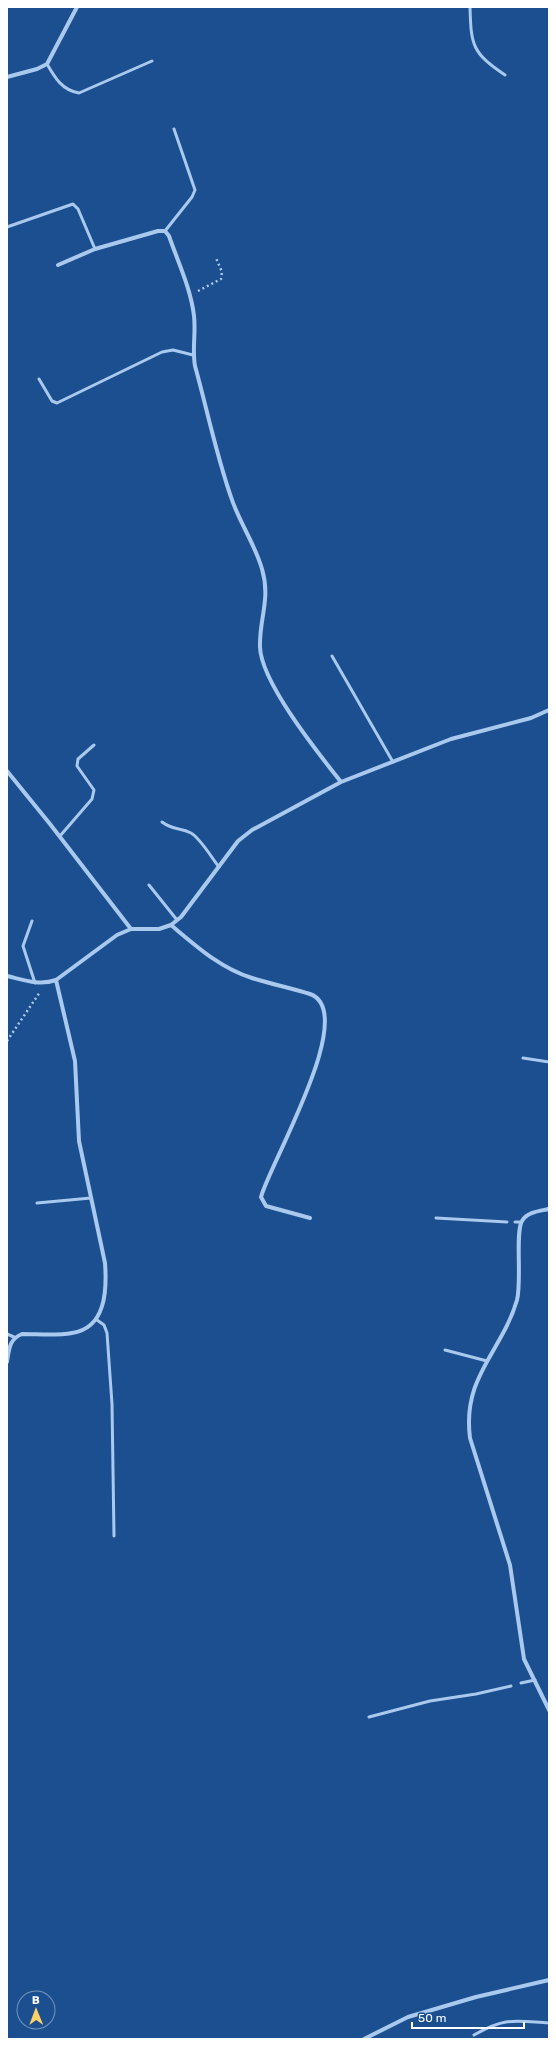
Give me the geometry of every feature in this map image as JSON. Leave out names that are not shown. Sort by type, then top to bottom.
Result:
[{"type":"street","points":[[7,77],[37,70],[47,64],[77,7]]},
{"type":"street","points":[[58,264],[95,249],[158,231],[165,232],[169,236],[189,296],[194,322],[193,355],[230,497],[262,568],[266,601],[260,645],[262,660],[268,676],[315,749],[341,782]]},
{"type":"street","points":[[7,976],[35,983],[46,983],[56,980],[117,935],[131,929],[159,929],[171,925],[177,920],[238,841],[252,830],[341,782],[452,739],[530,718],[549,710]]},
{"type":"street","points":[[7,771],[60,836],[131,929]]},
{"type":"street","points":[[171,925],[201,951],[221,964],[250,978],[312,995],[322,1005],[326,1018],[317,1066],[285,1142],[264,1185],[261,1197],[266,1206],[310,1218]]},
{"type":"street","points":[[7,1362],[10,1343],[14,1337],[22,1334],[72,1333],[84,1330],[97,1320],[103,1306],[106,1277],[105,1262],[79,1141],[75,1061],[56,980]]},
{"type":"street","points":[[549,1209],[526,1216],[521,1222],[519,1231],[520,1278],[517,1299],[511,1316],[479,1377],[470,1401],[468,1419],[470,1438],[510,1565],[524,1659],[549,1710]]},
{"type":"street","points":[[364,2039],[408,2017],[476,1997],[549,1980]]},
{"type":"lane","points":[[470,7],[473,44],[485,62],[505,75]]},
{"type":"lane","points":[[47,64],[57,81],[69,91],[79,93],[152,61]]},
{"type":"lane","points":[[165,232],[192,197],[195,190],[174,129]]},
{"type":"lane","points":[[7,227],[73,204],[78,209],[95,249]]},
{"type":"lane","points":[[38,379],[52,401],[57,403],[162,352],[173,350],[193,355]]},
{"type":"lane","points":[[332,656],[394,762]]},
{"type":"lane","points":[[60,836],[92,799],[94,790],[77,766],[78,759],[94,744]]},
{"type":"lane","points":[[162,822],[171,829],[184,830],[193,834],[219,866]]},
{"type":"lane","points":[[149,885],[177,920]]},
{"type":"lane","points":[[32,922],[23,946],[35,983]]},
{"type":"lane","points":[[524,1058],[549,1062]]},
{"type":"lane","points":[[37,1203],[91,1198]]},
{"type":"lane","points":[[436,1218],[507,1222]]},
{"type":"lane","points":[[514,1222],[521,1222]]},
{"type":"lane","points":[[97,1320],[104,1325],[107,1332],[112,1404],[114,1536]]},
{"type":"lane","points":[[7,1334],[14,1337]]},
{"type":"lane","points":[[445,1350],[487,1360]]},
{"type":"lane","points":[[521,1683],[535,1680]]},
{"type":"lane","points":[[369,1717],[430,1701],[476,1694],[511,1686]]},
{"type":"lane","points":[[474,2035],[494,2024],[509,2020],[549,2023]]},
{"type":"path","points":[[189,296],[221,279],[222,272],[216,258]]},
{"type":"path","points":[[7,1041],[46,983]]}]
